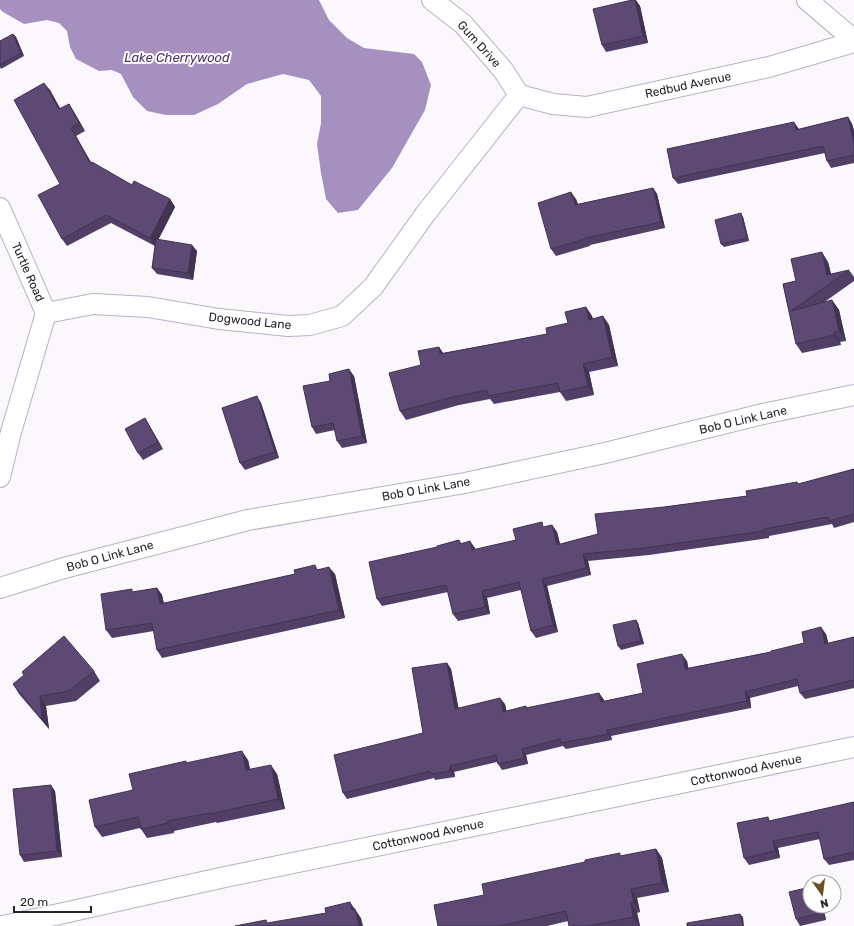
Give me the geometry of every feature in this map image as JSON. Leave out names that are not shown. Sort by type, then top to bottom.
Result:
[{"type":"street","name":"Gum Drive","points":[[432,0],[463,24],[503,70],[519,95]]},
{"type":"street","points":[[807,0],[854,41]]},
{"type":"street","name":"Redbud Avenue","points":[[519,95],[553,104],[587,107],[769,67],[854,41]]},
{"type":"street","name":"Dogwood Lane","points":[[46,313],[93,304],[148,307],[219,319],[288,326],[310,325],[342,316],[373,286],[426,213],[519,95]]},
{"type":"street","name":"Turtle Road","points":[[0,208],[46,313]]},
{"type":"street","points":[[0,477],[10,432],[46,313]]},
{"type":"street","name":"Bob O Link Lane","points":[[0,588],[64,568],[248,520],[466,483],[605,453],[763,414],[854,395]]},
{"type":"street","name":"Cottonwood Avenue","points":[[3,926],[68,913],[222,878],[854,747]]},
{"type":"water","name":"Lake Cherrywood","points":[[0,0],[319,0],[329,20],[347,38],[364,48],[414,54],[422,62],[431,85],[425,110],[392,168],[358,210],[338,213],[326,199],[317,144],[321,123],[321,96],[309,80],[283,74],[247,84],[218,104],[194,115],[166,115],[147,111],[133,97],[121,74],[112,70],[99,71],[76,59],[70,47],[67,31],[59,23],[47,20],[24,24],[0,9]]},
{"type":"building","points":[[635,0],[643,36],[602,45],[593,9]]},
{"type":"building","points":[[13,34],[21,53],[0,65],[0,41]]},
{"type":"building","points":[[44,83],[59,109],[69,104],[79,123],[71,128],[90,163],[92,162],[132,185],[134,181],[170,199],[150,238],[106,215],[62,239],[38,195],[60,184],[14,100]]},
{"type":"building","points":[[848,117],[854,144],[854,155],[827,161],[823,146],[673,178],[667,149],[794,122],[796,130]]},
{"type":"building","points":[[653,188],[661,222],[585,238],[551,249],[538,203],[571,192],[575,205]]},
{"type":"building","points":[[741,213],[747,238],[721,244],[715,220]]},
{"type":"building","points":[[156,239],[192,245],[188,273],[152,268]]},
{"type":"building","points":[[822,252],[827,275],[849,270],[791,311],[832,300],[839,331],[834,332],[834,335],[796,344],[783,284],[796,281],[791,259]]},
{"type":"building","points":[[586,307],[589,320],[603,316],[612,357],[583,364],[588,386],[560,392],[558,383],[488,396],[487,390],[400,411],[389,373],[421,365],[418,351],[439,347],[440,354],[547,334],[546,328],[568,323],[565,312]]},
{"type":"building","points":[[349,369],[362,436],[337,441],[333,423],[312,427],[303,386],[330,381],[329,374]]},
{"type":"building","points":[[257,396],[275,452],[240,463],[222,408]]},
{"type":"building","points":[[145,418],[158,442],[138,453],[125,429]]},
{"type":"building","points":[[854,469],[854,514],[829,521],[828,517],[764,529],[764,531],[644,548],[583,554],[586,568],[542,579],[553,625],[531,631],[519,582],[482,591],[485,607],[453,614],[446,585],[377,599],[369,562],[437,547],[459,540],[460,544],[470,541],[472,550],[516,540],[513,529],[542,522],[543,527],[552,525],[557,545],[598,534],[595,514],[747,496],[746,491],[797,482],[798,484]]},
{"type":"building","points":[[315,565],[317,570],[329,567],[339,610],[157,650],[152,623],[106,630],[101,594],[132,589],[132,592],[157,588],[160,604],[295,574],[294,570]]},
{"type":"building","points":[[636,620],[641,641],[618,646],[613,625]]},
{"type":"building","points":[[821,627],[825,644],[854,637],[854,680],[800,693],[797,679],[745,692],[747,701],[607,730],[608,734],[561,743],[560,739],[522,749],[524,758],[498,764],[496,755],[450,766],[450,771],[431,774],[430,771],[343,793],[334,755],[423,733],[412,668],[447,663],[455,709],[500,698],[503,712],[526,706],[526,708],[599,693],[601,702],[643,693],[637,664],[682,654],[685,669],[771,652],[804,643],[802,632]]},
{"type":"building","points":[[64,636],[94,671],[69,691],[40,696],[42,720],[13,684],[24,675],[22,672]]},
{"type":"building","points":[[242,751],[246,770],[271,765],[278,799],[210,814],[167,821],[168,823],[141,829],[138,817],[95,827],[89,800],[133,790],[129,774],[186,761],[186,763]]},
{"type":"building","points":[[51,785],[57,851],[20,855],[13,789]]},
{"type":"building","points":[[854,802],[854,852],[824,859],[818,832],[773,841],[775,851],[744,858],[737,823],[768,817],[769,821]]},
{"type":"building","points":[[656,849],[662,883],[631,889],[634,903],[631,903],[633,917],[588,926],[569,926],[566,911],[499,926],[438,926],[434,905],[484,895],[482,884],[585,862],[585,860],[620,853],[620,856]]},
{"type":"building","points":[[802,889],[802,914],[818,914],[796,919],[789,892]]},
{"type":"building","points":[[350,902],[352,910],[355,909],[359,926],[235,926],[266,920],[267,923],[326,913],[325,908]]},
{"type":"building","points":[[740,914],[743,926],[687,926],[687,923]]}]
